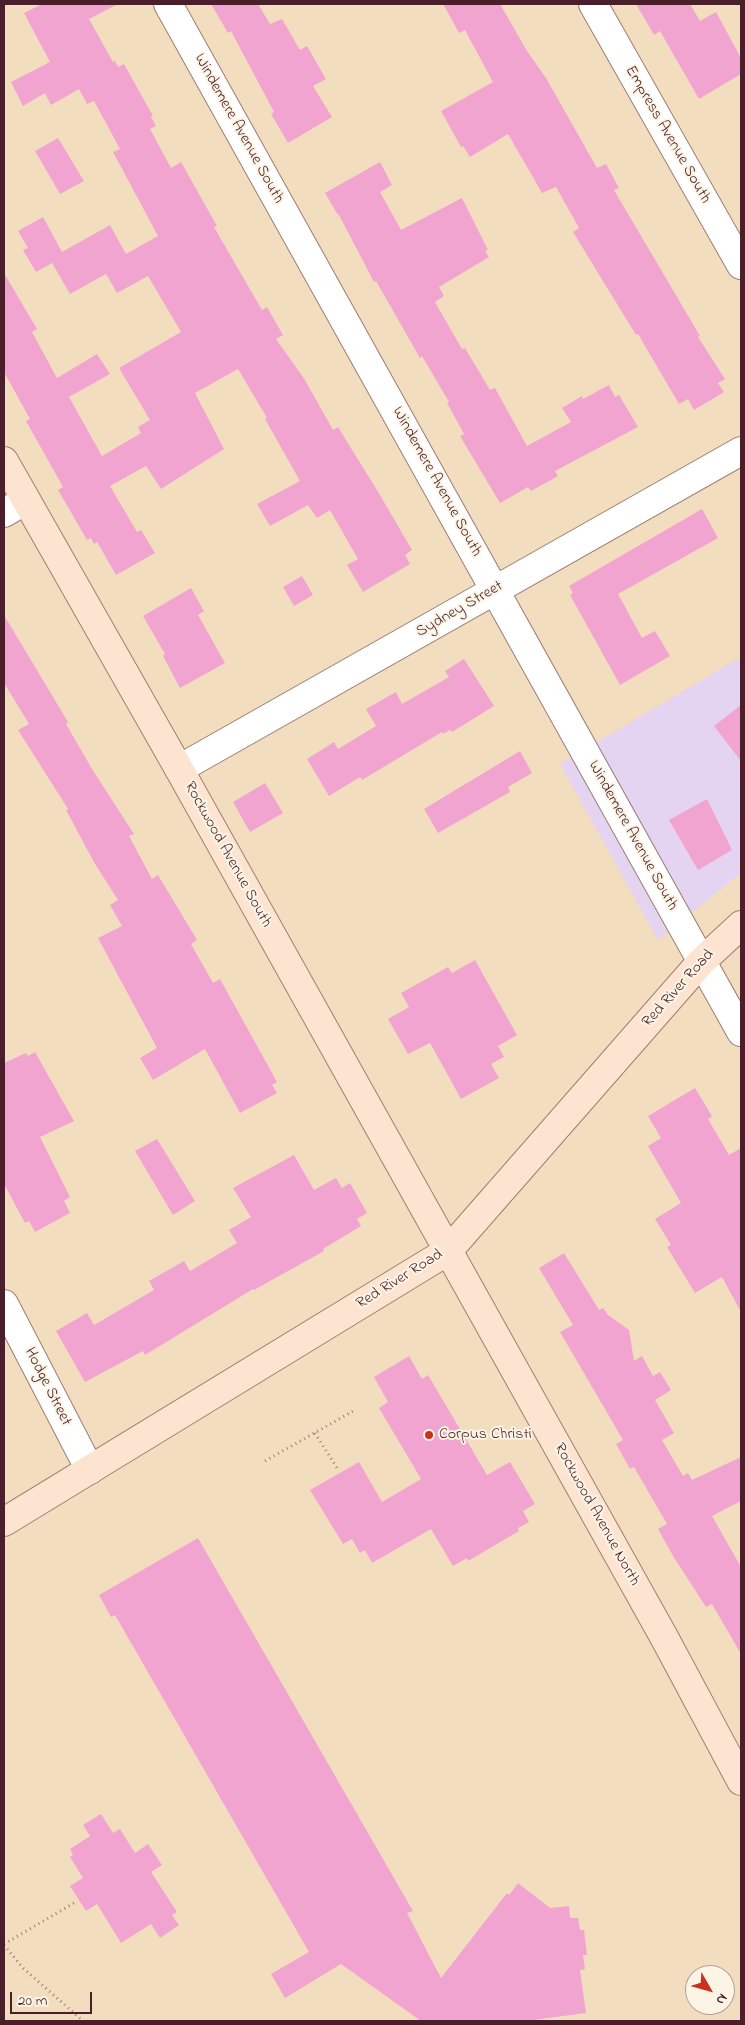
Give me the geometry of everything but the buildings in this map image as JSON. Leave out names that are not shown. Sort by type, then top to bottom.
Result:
[{"type":"street","name":"Windemere Avenue South","points":[[168,4],[741,1032]]},
{"type":"street","name":"Empress Avenue South","points":[[593,4],[741,265]]},
{"type":"street","name":"Sydney Street","points":[[180,769],[741,451]]},
{"type":"street","name":"Rockwood Avenue South","points":[[4,462],[15,506],[180,769],[448,1251]]},
{"type":"street","name":"Red River Road","points":[[4,1522],[448,1251],[701,962],[741,925]]},
{"type":"street","name":"Rockwood Avenue North","points":[[448,1251],[659,1628],[741,1781]]},
{"type":"street","name":"Hodge Street","points":[[4,1304],[90,1470]]},
{"type":"path","points":[[265,1461],[355,1410]]},
{"type":"path","points":[[315,1432],[337,1468]]},
{"type":"path","points":[[74,1903],[4,1945],[23,1968],[84,2021]]},
{"type":"shaded area","points":[[741,657],[741,873],[658,940],[560,764]]},
{"type":"place","name":"Corpus Christi","points":[[429,1435]]}]
